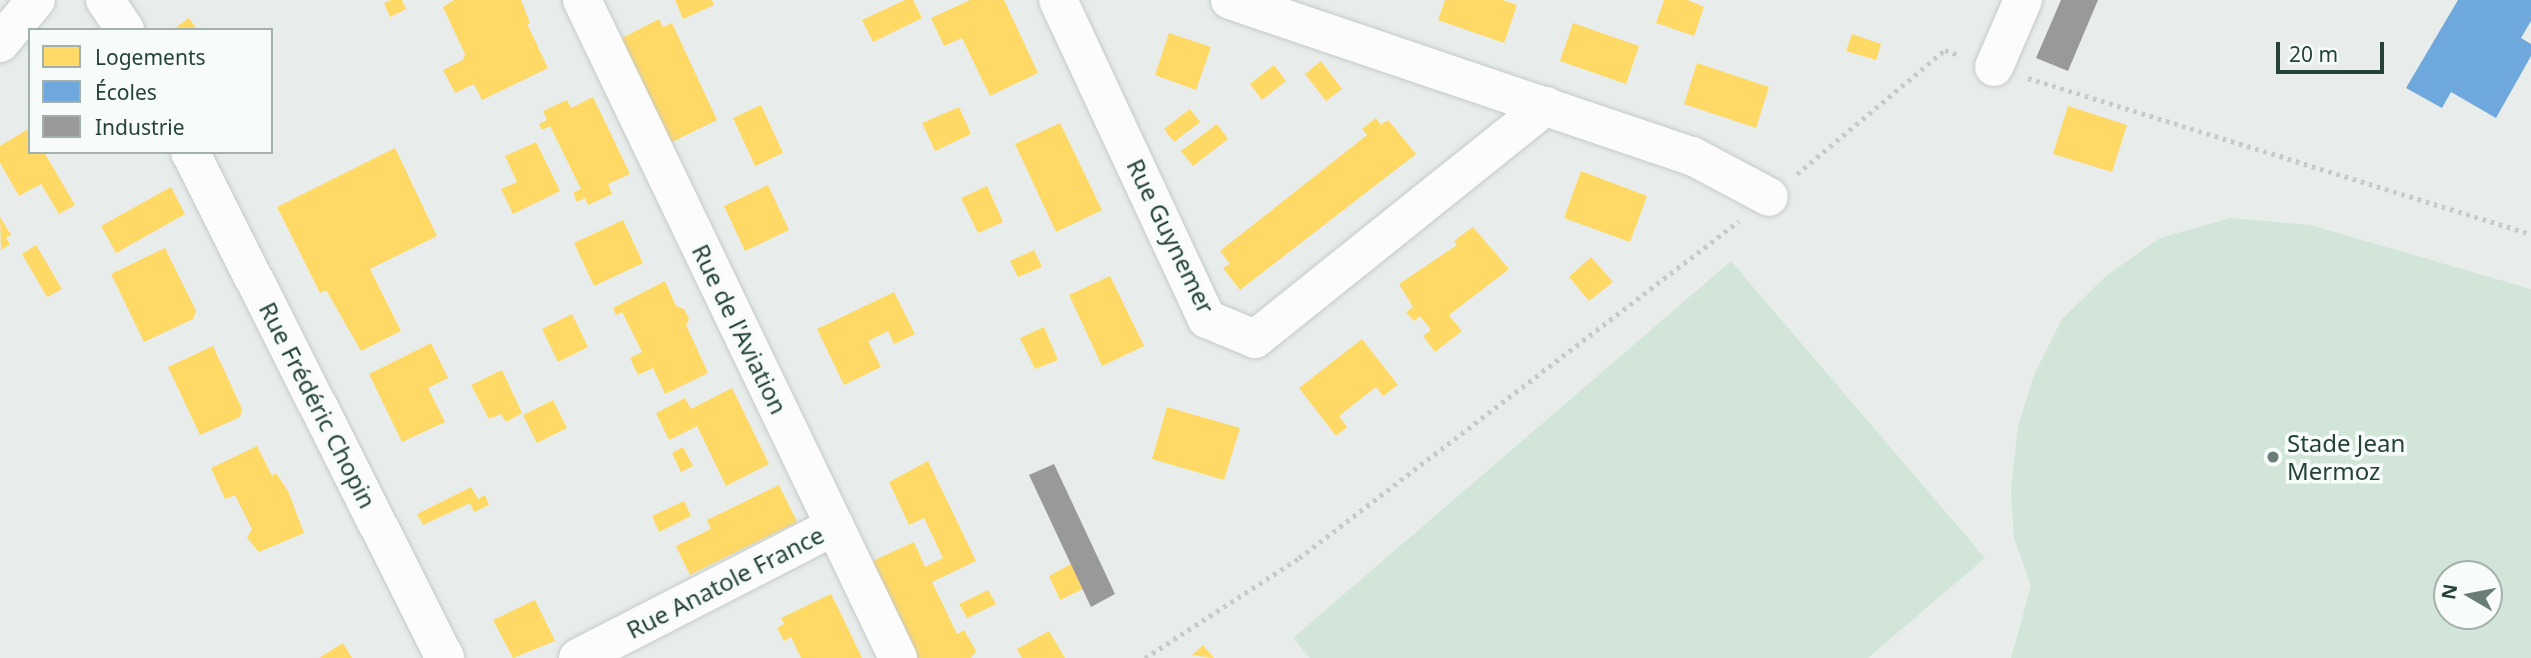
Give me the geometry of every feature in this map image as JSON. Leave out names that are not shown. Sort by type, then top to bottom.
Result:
[{"type":"street","points":[[0,43],[36,0]]},
{"type":"street","points":[[105,0],[124,28]]},
{"type":"street","name":"Rue de l'Aviation","points":[[582,0],[898,658]]},
{"type":"street","name":"Rue Guynemer","points":[[1058,0],[1207,319],[1255,339],[1546,106]]},
{"type":"street","points":[[1230,0],[1692,156],[1769,197]]},
{"type":"street","points":[[1994,67],[2023,0]]},
{"type":"street","name":"Rue Frédéric Chopin","points":[[191,154],[445,658]]},
{"type":"street","name":"Rue Anatole France","points":[[578,658],[835,526]]},
{"type":"path","points":[[1145,658],[1299,558],[1769,197],[1945,50],[2531,234]]},
{"type":"green space","name":"Stade Jean Mermoz","points":[[2230,218],[2310,225],[2531,289],[2531,658],[2011,658],[2031,586],[2014,538],[2011,489],[2018,426],[2034,375],[2062,319],[2107,275],[2160,238]]},
{"type":"green space","points":[[1731,261],[1985,558],[1868,658],[1310,658],[1293,638]]},
{"type":"building: Logements","points":[[402,0],[406,9],[390,17],[384,3]]},
{"type":"building: Logements","points":[[454,0],[521,0],[530,23],[527,24],[548,68],[482,100],[474,84],[455,93],[443,70],[463,60],[465,54],[443,7]]},
{"type":"building: Logements","points":[[675,0],[712,0],[714,5],[683,19]]},
{"type":"building: Logements","points":[[905,0],[913,0],[922,18],[873,42],[862,20]]},
{"type":"building: Logements","points":[[970,0],[1004,0],[1038,73],[990,96],[962,38],[944,46],[931,18]]},
{"type":"building: Logements","points":[[1445,0],[1503,0],[1517,5],[1504,43],[1438,20]]},
{"type":"building: Logements","points":[[1664,0],[1688,0],[1704,7],[1694,36],[1656,23]]},
{"type":"building: Logements","points":[[189,18],[196,28],[175,28]]},
{"type":"building: Logements","points":[[659,19],[663,27],[672,23],[717,120],[668,144],[618,40]]},
{"type":"building: Logements","points":[[1573,23],[1639,46],[1626,84],[1560,61]]},
{"type":"building: Logements","points":[[1169,33],[1211,47],[1196,90],[1155,75]]},
{"type":"building: Logements","points":[[1852,34],[1881,44],[1876,60],[1846,51]]},
{"type":"building: Logements","points":[[1321,61],[1342,89],[1326,101],[1305,74]]},
{"type":"building: Logements","points":[[1697,63],[1769,87],[1756,128],[1684,104]]},
{"type":"building: Logements","points":[[1274,65],[1286,81],[1262,100],[1250,84]]},
{"type":"building: Logements","points":[[593,97],[630,174],[608,184],[612,194],[588,205],[585,198],[577,202],[573,193],[581,189],[550,126],[542,130],[539,124],[547,120],[543,111],[567,100],[571,108]]},
{"type":"building: Logements","points":[[761,105],[783,153],[755,166],[733,118]]},
{"type":"building: Logements","points":[[2068,106],[2127,125],[2112,172],[2053,154]]},
{"type":"building: Logements","points":[[959,107],[971,134],[935,151],[922,123]]},
{"type":"building: Logements","points":[[1190,109],[1200,122],[1174,142],[1164,129]]},
{"type":"building: Logements","points":[[1376,118],[1381,125],[1388,120],[1416,154],[1240,290],[1223,268],[1230,264],[1220,251],[1367,135],[1362,129]]},
{"type":"building: Logements","points":[[1060,123],[1102,210],[1056,232],[1015,144]]},
{"type":"building: Logements","points":[[1217,124],[1228,139],[1193,166],[1181,151]]},
{"type":"building: Logements","points":[[28,129],[28,154],[45,154],[75,205],[59,214],[41,184],[19,196],[0,163],[0,146]]},
{"type":"building: Logements","points":[[536,142],[560,191],[513,214],[501,189],[517,182],[505,156]]},
{"type":"building: Logements","points":[[395,148],[437,236],[370,269],[401,331],[361,351],[326,290],[320,293],[277,207]]},
{"type":"building: Logements","points":[[1581,171],[1647,196],[1630,242],[1564,218]]},
{"type":"building: Logements","points":[[768,185],[789,230],[745,251],[724,206]]},
{"type":"building: Logements","points":[[987,186],[1003,222],[978,233],[961,198]]},
{"type":"building: Logements","points":[[171,187],[185,214],[116,253],[101,226]]},
{"type":"building: Logements","points":[[0,217],[11,235],[6,238],[10,244],[1,250]]},
{"type":"building: Logements","points":[[623,220],[643,263],[594,286],[574,243]]},
{"type":"building: Logements","points":[[1473,227],[1509,269],[1449,315],[1462,331],[1435,352],[1423,336],[1431,330],[1420,316],[1414,321],[1406,312],[1413,307],[1399,284],[1457,245],[1454,241]]},
{"type":"building: Logements","points":[[36,245],[62,289],[47,297],[22,254]]},
{"type":"building: Logements","points":[[165,248],[196,311],[193,319],[144,342],[111,274]]},
{"type":"building: Logements","points":[[1034,250],[1042,267],[1018,277],[1010,261]]},
{"type":"building: Logements","points":[[1591,257],[1613,282],[1589,301],[1569,277]]},
{"type":"building: Logements","points":[[1110,276],[1144,346],[1102,366],[1069,295]]},
{"type":"building: Logements","points":[[665,281],[676,306],[684,309],[689,319],[686,325],[708,373],[665,394],[653,368],[638,375],[630,358],[642,352],[622,312],[616,315],[613,308]]},
{"type":"building: Logements","points":[[894,292],[915,334],[894,344],[888,331],[868,341],[881,367],[844,385],[817,329]]},
{"type":"building: Logements","points":[[572,314],[588,347],[558,362],[542,329]]},
{"type":"building: Logements","points":[[1044,327],[1058,360],[1035,369],[1020,338]]},
{"type":"building: Logements","points":[[1362,339],[1398,385],[1383,396],[1376,387],[1339,416],[1347,427],[1336,436],[1299,388]]},
{"type":"building: Logements","points":[[431,343],[448,378],[428,388],[445,422],[402,442],[369,374]]},
{"type":"building: Logements","points":[[213,346],[242,409],[240,417],[200,435],[168,367]]},
{"type":"building: Logements","points":[[502,370],[522,413],[506,422],[501,414],[489,419],[471,385]]},
{"type":"building: Logements","points":[[732,388],[769,464],[726,486],[697,426],[669,440],[656,413],[685,398],[691,409]]},
{"type":"building: Logements","points":[[553,400],[567,428],[537,443],[523,415]]},
{"type":"building: Logements","points":[[1167,407],[1240,428],[1224,480],[1152,459]]},
{"type":"building: Logements","points":[[257,446],[272,476],[276,473],[288,491],[304,533],[259,552],[247,538],[252,529],[235,495],[225,499],[211,468]]},
{"type":"building: Logements","points":[[683,447],[693,466],[681,472],[672,453]]},
{"type":"building: Logements","points":[[928,461],[976,561],[932,582],[957,634],[964,630],[976,651],[971,658],[916,658],[870,562],[914,542],[925,567],[943,558],[924,518],[909,525],[889,482]]},
{"type":"building: Logements","points":[[779,485],[797,522],[690,575],[676,546],[711,529],[707,520]]},
{"type":"building: Logements","points":[[471,487],[478,499],[485,495],[489,505],[474,512],[470,503],[423,525],[417,514]]},
{"type":"building: Logements","points":[[684,501],[691,516],[659,532],[652,516]]},
{"type":"building: Logements","points":[[1071,564],[1083,589],[1060,600],[1049,576]]},
{"type":"building: Logements","points":[[988,590],[996,604],[967,618],[959,604]]},
{"type":"building: Logements","points":[[831,594],[862,658],[801,658],[791,637],[784,641],[777,628],[784,624],[781,618]]},
{"type":"building: Logements","points":[[535,600],[555,641],[513,658],[493,620]]},
{"type":"building: Logements","points":[[1049,631],[1065,658],[1022,658],[1017,649]]},
{"type":"building: Logements","points":[[343,643],[352,658],[319,658]]},
{"type":"building: Logements","points":[[1203,645],[1214,658],[1192,655]]},
{"type":"building: Écoles","points":[[2458,0],[2531,0],[2531,21],[2521,38],[2531,44],[2531,56],[2496,118],[2451,92],[2442,108],[2406,88]]},
{"type":"building: Industrie","points":[[2061,0],[2098,0],[2068,71],[2036,58]]},
{"type":"building: Industrie","points":[[1054,464],[1115,594],[1091,607],[1029,475]]},
{"type":"place","name":"Stade Jean Mermoz","points":[[2273,457]]}]
